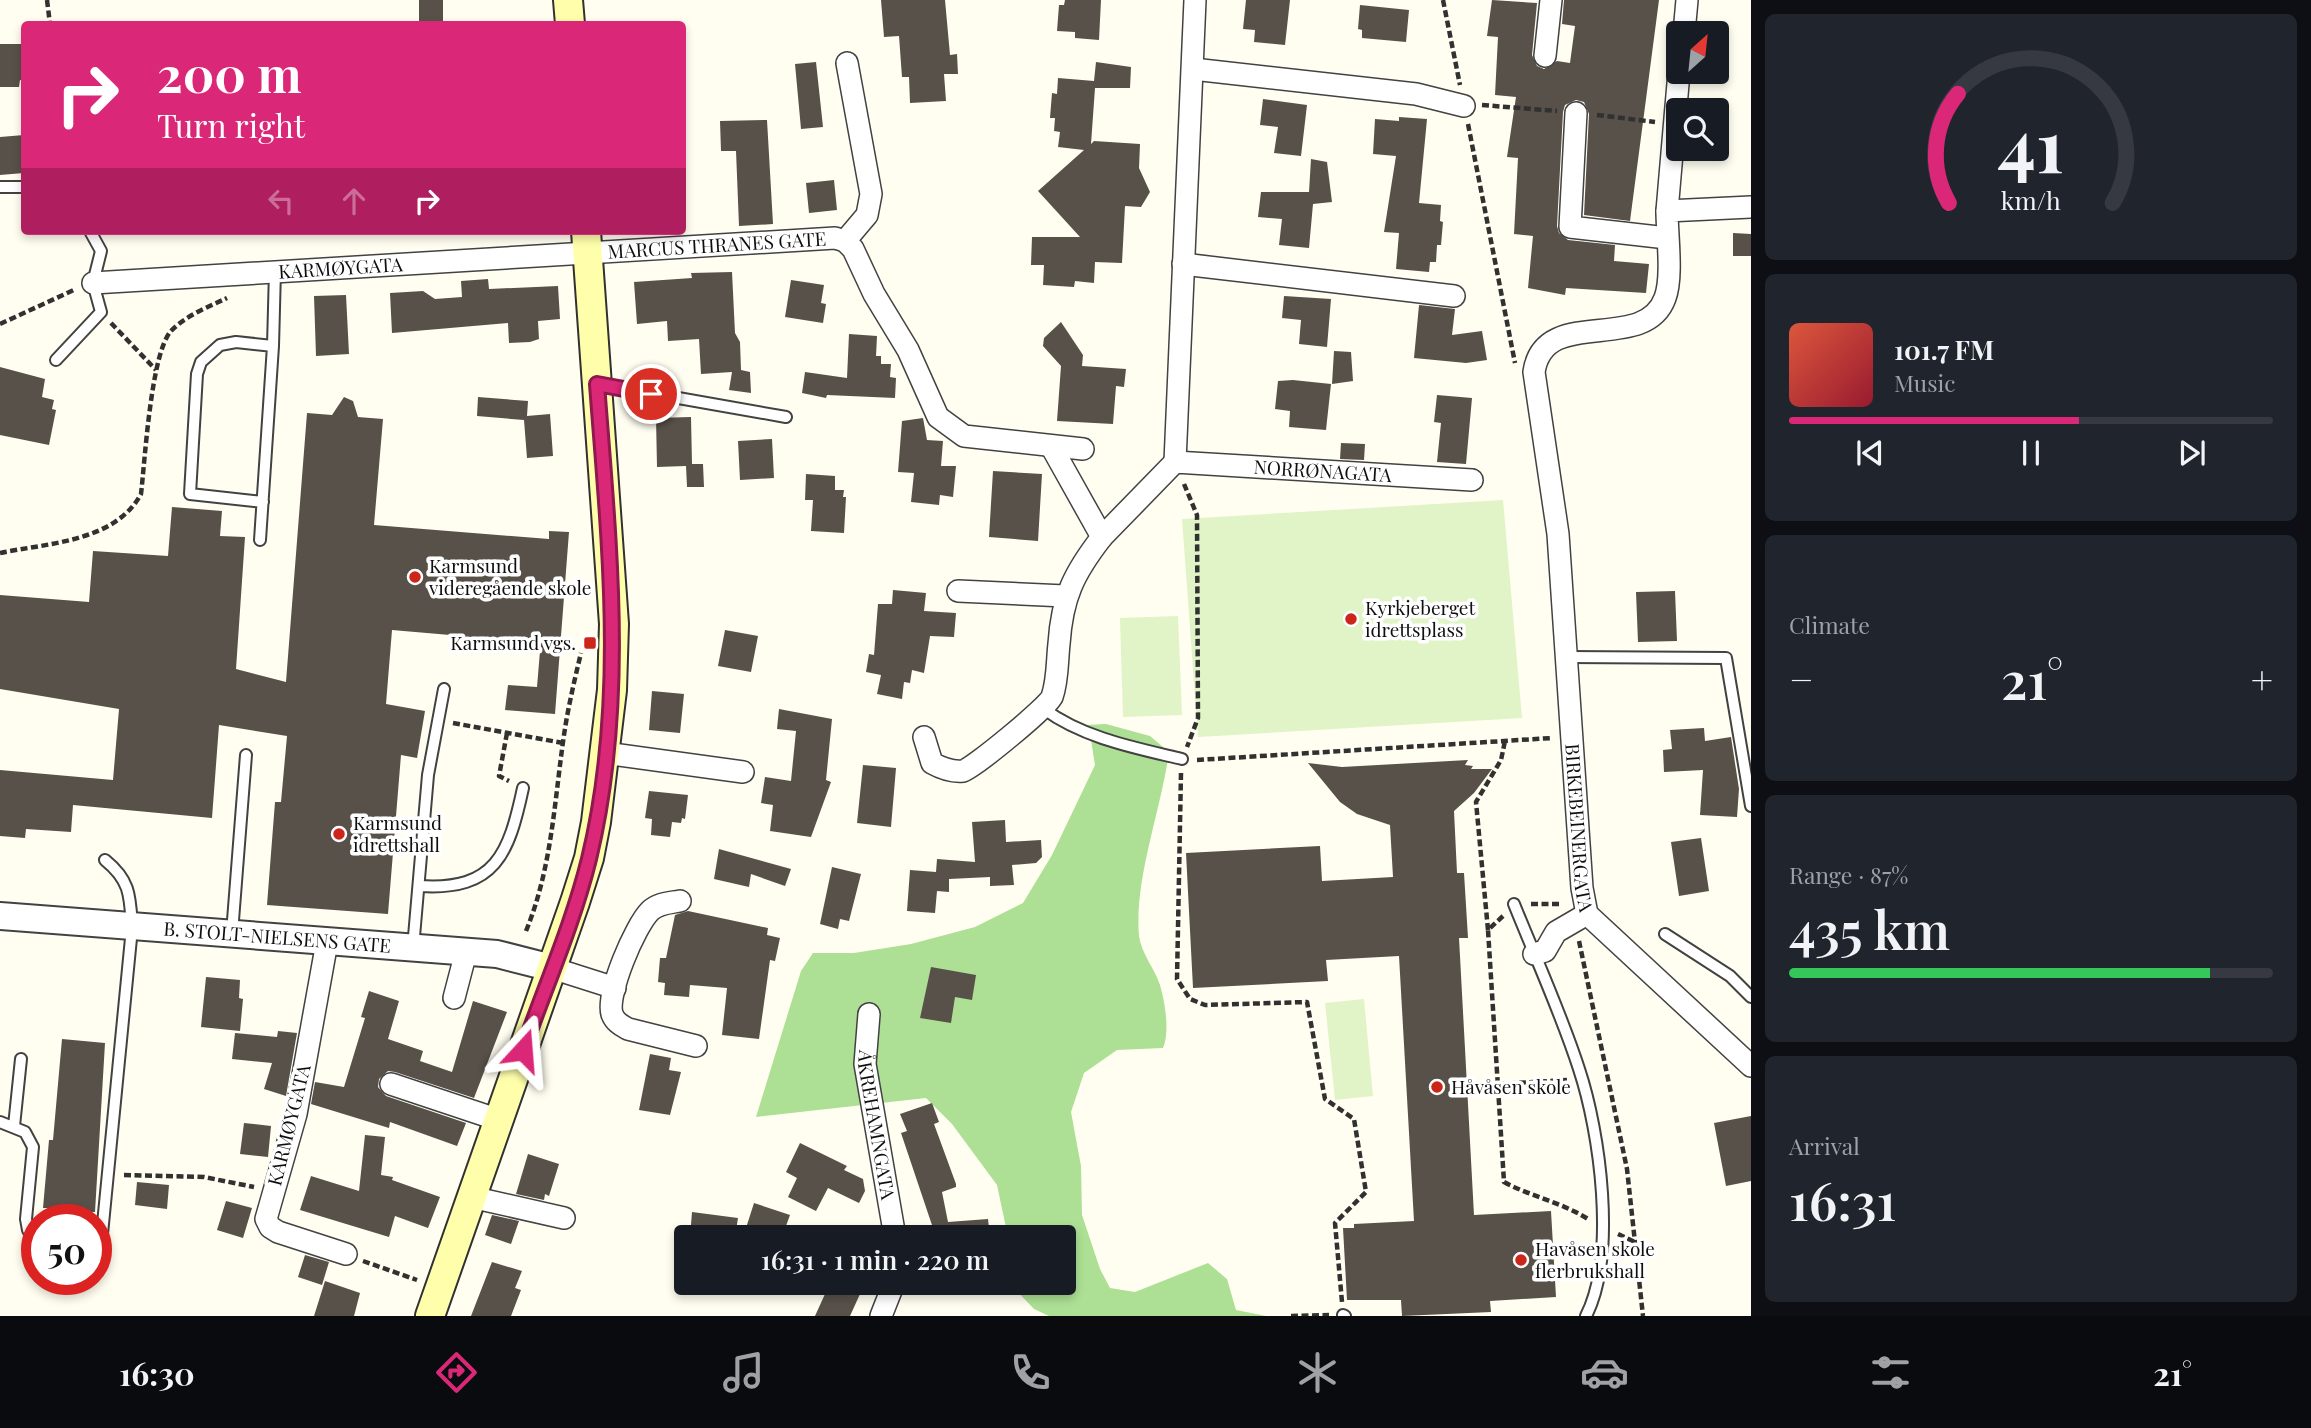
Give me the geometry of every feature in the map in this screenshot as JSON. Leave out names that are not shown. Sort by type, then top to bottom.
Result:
[{"type":"main road","points":[[568,0],[570,21]]},
{"type":"main road","points":[[430,1316],[589,858],[605,753],[612,690],[614,624],[587,243]]},
{"type":"street","points":[[924,737],[932,763],[944,769],[963,771],[973,767],[992,748],[1044,709],[1052,700],[1065,596],[1075,575],[1102,537],[1174,462],[1195,0]]},
{"type":"street","points":[[1545,56],[1551,0]]},
{"type":"street","points":[[1685,21],[1688,0]]},
{"type":"street","name":"MARCUS THRANES GATE","points":[[845,241],[867,215],[871,194],[848,63]]},
{"type":"street","points":[[1193,69],[1416,94],[1464,106]]},
{"type":"street","points":[[1576,113],[1570,227],[1667,238],[1678,84]]},
{"type":"street","points":[[1667,211],[1751,207]]},
{"type":"street","name":"MARCUS THRANES GATE","points":[[587,243],[835,238],[845,241],[853,249],[874,294],[908,351],[938,417],[964,436],[1051,446]]},
{"type":"street","name":"BIRKEBEINERGATA","points":[[1667,238],[1668,284],[1661,307],[1648,319],[1629,326],[1558,338],[1540,353],[1535,363],[1535,385],[1555,498],[1582,888],[1581,918],[1748,1056]]},
{"type":"street","name":"KARMØYGATA","points":[[93,283],[587,243]]},
{"type":"street","points":[[1183,264],[1454,296]]},
{"type":"street","points":[[1051,446],[1102,537]]},
{"type":"street","points":[[1051,446],[1083,449]]},
{"type":"street","name":"NORRØNAGATA","points":[[1174,462],[1472,480]]},
{"type":"street","points":[[958,591],[1065,596]]},
{"type":"street","points":[[605,753],[743,772]]},
{"type":"street","points":[[680,901],[660,904],[650,911],[632,940],[615,988],[611,1003],[612,1014],[618,1023],[628,1029],[696,1046]]},
{"type":"street","name":"B. STOLT-NIELSENS GATE","points":[[0,916],[132,929],[466,952],[517,957],[552,968]]},
{"type":"street","points":[[1534,954],[1545,951],[1556,932],[1581,918]]},
{"type":"street","name":"KARMØYGATA","points":[[327,942],[296,1114],[267,1213],[270,1227],[346,1254]]},
{"type":"street","points":[[454,998],[466,952]]},
{"type":"street","points":[[552,968],[615,988]]},
{"type":"street","name":"ÅKREHAMNGATA","points":[[869,1014],[865,1064],[893,1225]]},
{"type":"street","points":[[391,1084],[499,1120]]},
{"type":"street","points":[[471,1197],[564,1218]]},
{"type":"street","points":[[881,1316],[889,1295]]},
{"type":"lane","points":[[0,187],[21,187]]},
{"type":"lane","points":[[56,360],[100,312],[93,283],[101,251],[92,235]]},
{"type":"lane","points":[[260,540],[273,346],[275,270]]},
{"type":"lane","points":[[263,502],[190,494],[197,374],[208,353],[220,345],[236,342],[273,346]]},
{"type":"lane","points":[[597,384],[786,418]]},
{"type":"lane","points":[[1567,657],[1726,658],[1751,806]]},
{"type":"lane","points":[[413,948],[428,775],[444,689]]},
{"type":"lane","points":[[1044,709],[1060,722],[1092,734],[1182,759]]},
{"type":"lane","points":[[232,936],[246,755]]},
{"type":"lane","points":[[420,886],[450,888],[466,883],[494,866],[511,835],[523,788]]},
{"type":"lane","points":[[105,860],[122,874],[130,897],[132,929],[106,1204]]},
{"type":"lane","points":[[1514,904],[1570,1040],[1582,1080],[1597,1156],[1603,1228],[1601,1260],[1586,1316]]},
{"type":"lane","points":[[1665,934],[1730,975],[1751,997]]},
{"type":"lane","points":[[14,1126],[20,1059]]},
{"type":"lane","points":[[0,1122],[25,1132],[33,1147],[27,1204]]},
{"type":"path","points":[[47,0],[50,21]]},
{"type":"path","points":[[1443,0],[1516,366]]},
{"type":"path","points":[[0,552],[87,534],[123,519],[132,510],[141,494],[160,353],[172,330],[248,285],[252,271]]},
{"type":"path","points":[[0,324],[56,296],[93,283]]},
{"type":"path","points":[[100,312],[156,371]]},
{"type":"path","points":[[1174,462],[1197,515],[1198,718],[1182,759],[1179,786],[1177,979],[1190,999],[1205,1005],[1307,1002],[1325,1099],[1354,1119],[1366,1192],[1335,1223],[1344,1315],[1291,1316]]},
{"type":"path","points":[[526,931],[538,902],[547,865],[563,743],[581,653]]},
{"type":"path","points":[[438,721],[563,743]]},
{"type":"path","points":[[1182,759],[1555,738],[1554,724]]},
{"type":"path","points":[[507,733],[499,776],[523,788]]},
{"type":"path","points":[[1505,741],[1501,760],[1476,802],[1488,930],[1504,1182],[1532,1197],[1561,1202],[1603,1228],[1637,1243]]},
{"type":"path","points":[[1488,930],[1514,904],[1569,904],[1581,918],[1625,1156],[1637,1243],[1643,1316]]},
{"type":"path","points":[[1498,1084],[1582,1080]]},
{"type":"path","points":[[109,1174],[169,1179],[204,1177],[239,1182],[272,1193]]},
{"type":"path","points":[[346,1254],[425,1283]]},
{"type":"green space","name":"Kyrkjeberget idrettsplass","points":[[1503,500],[1522,718],[1198,737],[1182,519]]},
{"type":"green space","points":[[1178,616],[1182,715],[1123,717],[1120,618]]},
{"type":"green space","points":[[1106,724],[1150,736],[1169,752],[1144,868],[1139,914],[1140,942],[1162,992],[1166,1017],[1165,1041],[1163,1048],[1117,1050],[1084,1073],[1071,1112],[1081,1166],[1082,1215],[1100,1269],[1110,1288],[1135,1292],[1208,1263],[1227,1279],[1236,1310],[1266,1316],[1049,1316],[1034,1309],[1021,1295],[1076,1295],[1076,1225],[1005,1225],[997,1185],[952,1124],[926,1098],[756,1117],[801,971],[813,953],[854,953],[911,944],[975,927],[1023,903],[1052,855],[1095,765],[1091,740],[1067,726]]},
{"type":"green space","points":[[1364,999],[1373,1096],[1335,1100],[1325,1003]]},
{"type":"building","points":[[419,0],[443,0],[443,21],[419,21]]},
{"type":"building","points":[[881,0],[945,0],[950,55],[957,54],[958,74],[944,74],[946,101],[910,103],[909,77],[902,77],[899,36],[884,37]]},
{"type":"building","points":[[1065,0],[1101,0],[1099,40],[1075,38],[1075,32],[1057,31],[1059,5],[1064,5]]},
{"type":"building","points":[[1246,0],[1290,0],[1285,45],[1254,42],[1255,30],[1243,29]]},
{"type":"building","points":[[1492,0],[1537,3],[1532,55],[1537,66],[1544,69],[1557,61],[1570,63],[1575,26],[1562,24],[1564,0],[1659,0],[1630,221],[1584,215],[1589,114],[1584,102],[1576,100],[1565,105],[1563,112],[1557,226],[1559,233],[1568,240],[1615,245],[1614,261],[1649,264],[1646,293],[1566,288],[1565,295],[1528,288],[1533,236],[1514,234],[1518,158],[1507,157],[1516,97],[1495,95],[1498,37],[1487,36]]},
{"type":"building","points":[[1360,5],[1409,10],[1406,42],[1362,38],[1362,30],[1358,29]]},
{"type":"building","points":[[0,44],[21,44],[19,87],[0,87]]},
{"type":"building","points":[[816,62],[823,127],[801,129],[795,64]]},
{"type":"building","points":[[1096,62],[1131,67],[1130,88],[1095,88],[1091,144],[1094,141],[1140,144],[1139,168],[1150,192],[1141,207],[1125,206],[1122,263],[1095,262],[1094,283],[1075,281],[1074,287],[1043,285],[1044,265],[1031,265],[1032,237],[1080,237],[1038,191],[1084,150],[1058,147],[1060,132],[1054,131],[1055,118],[1050,118],[1052,93],[1057,94],[1058,78],[1094,81]]},
{"type":"building","points":[[1263,99],[1307,105],[1301,156],[1274,153],[1278,127],[1260,125]]},
{"type":"building","points":[[1399,117],[1427,119],[1419,203],[1441,205],[1440,221],[1443,222],[1441,245],[1437,245],[1436,262],[1430,262],[1429,272],[1396,269],[1399,233],[1384,232],[1396,156],[1373,154],[1375,119],[1399,121]]},
{"type":"building","points":[[767,120],[773,224],[739,226],[736,151],[721,151],[720,121]]},
{"type":"building","points":[[21,135],[21,173],[0,175],[0,137]]},
{"type":"building","points":[[1311,159],[1327,162],[1332,202],[1313,204],[1309,248],[1279,245],[1282,219],[1258,217],[1261,192],[1309,192]]},
{"type":"building","points":[[834,180],[837,210],[809,213],[806,183]]},
{"type":"building","points":[[1733,233],[1751,234],[1751,256],[1733,256]]},
{"type":"building","points":[[732,272],[735,333],[740,342],[741,370],[750,372],[751,393],[729,390],[732,372],[701,374],[699,339],[668,341],[667,321],[637,324],[634,282],[692,278],[691,273]]},
{"type":"building","points":[[488,279],[489,289],[558,286],[560,319],[538,321],[539,339],[530,342],[509,343],[508,323],[392,333],[390,293],[423,291],[435,299],[462,297],[461,281]]},
{"type":"building","points":[[791,280],[824,285],[821,303],[826,304],[823,323],[785,317]]},
{"type":"building","points":[[346,295],[349,354],[316,356],[314,296]]},
{"type":"building","points":[[1284,296],[1331,299],[1327,347],[1299,344],[1301,320],[1282,318]]},
{"type":"building","points":[[1419,305],[1455,309],[1452,335],[1482,331],[1487,360],[1466,363],[1414,358]]},
{"type":"building","points":[[1061,322],[1083,355],[1082,366],[1126,369],[1124,387],[1116,386],[1113,424],[1057,421],[1061,366],[1043,346],[1044,338]]},
{"type":"building","points":[[849,334],[877,336],[876,356],[881,356],[881,364],[891,364],[890,377],[896,378],[895,398],[827,395],[826,398],[802,393],[805,372],[847,378]]},
{"type":"building","points":[[1334,351],[1351,352],[1353,381],[1332,384]]},
{"type":"building","points":[[0,367],[45,379],[42,397],[54,400],[52,409],[56,410],[49,445],[0,435]]},
{"type":"building","points":[[1278,381],[1331,384],[1326,430],[1289,427],[1290,411],[1275,409]]},
{"type":"building","points":[[1437,395],[1472,398],[1466,464],[1437,462],[1441,423],[1434,422]]},
{"type":"building","points":[[344,397],[353,401],[358,417],[383,419],[374,525],[549,539],[549,531],[569,532],[555,714],[505,710],[508,685],[537,687],[540,651],[511,644],[495,648],[481,641],[464,645],[450,635],[392,630],[386,704],[425,711],[417,758],[401,755],[388,914],[267,905],[275,802],[281,802],[287,736],[219,725],[212,818],[73,805],[71,832],[26,829],[25,838],[0,836],[0,770],[113,780],[119,709],[0,689],[0,595],[89,602],[93,551],[168,556],[172,507],[222,511],[220,536],[245,537],[236,669],[286,682],[307,413],[332,415]]},
{"type":"building","points":[[478,397],[528,401],[527,416],[550,414],[553,456],[527,458],[524,420],[477,416]]},
{"type":"building","points":[[691,417],[692,464],[703,464],[704,487],[687,487],[686,466],[657,467],[656,418]]},
{"type":"building","points":[[923,418],[927,440],[943,441],[941,466],[956,466],[953,497],[940,495],[939,505],[911,502],[914,473],[898,472],[902,421]]},
{"type":"building","points":[[772,439],[774,478],[740,480],[738,441]]},
{"type":"building","points":[[1341,443],[1365,444],[1364,460],[1340,459]]},
{"type":"building","points":[[993,471],[1042,474],[1038,541],[989,537]]},
{"type":"building","points":[[806,474],[835,476],[835,490],[844,490],[843,497],[846,497],[844,533],[811,531],[813,500],[805,500]]},
{"type":"building","points":[[893,590],[926,593],[924,611],[956,613],[954,637],[930,636],[924,673],[912,670],[910,683],[904,682],[902,699],[877,694],[881,675],[866,672],[869,654],[874,655],[878,604],[892,604]]},
{"type":"building","points":[[1675,591],[1677,641],[1638,642],[1636,592]]},
{"type":"building","points":[[725,630],[758,636],[751,672],[718,666]]},
{"type":"building","points":[[652,691],[684,694],[680,733],[649,730]]},
{"type":"building","points":[[779,709],[832,719],[826,780],[831,782],[811,837],[770,831],[773,805],[761,803],[765,777],[791,781],[796,731],[777,729]]},
{"type":"building","points":[[1704,728],[1705,741],[1731,737],[1739,789],[1737,817],[1700,815],[1703,770],[1664,772],[1663,750],[1672,749],[1670,730]]},
{"type":"building","name":"Håvåsen skole","points":[[1468,760],[1465,765],[1473,766],[1471,769],[1492,769],[1474,793],[1454,811],[1457,873],[1464,873],[1468,938],[1459,938],[1474,1215],[1551,1211],[1556,1297],[1490,1301],[1491,1312],[1402,1316],[1401,1300],[1347,1300],[1343,1228],[1354,1228],[1354,1224],[1414,1221],[1399,956],[1326,960],[1328,981],[1193,988],[1186,853],[1320,846],[1322,881],[1393,877],[1390,825],[1357,814],[1340,802],[1308,763],[1342,767]]},
{"type":"building","points":[[863,765],[896,768],[891,827],[857,823]]},
{"type":"building","points":[[649,791],[688,795],[685,819],[682,818],[681,823],[672,822],[670,837],[651,835],[652,819],[645,818]]},
{"type":"building","points":[[1005,820],[1006,842],[1041,840],[1042,857],[1036,863],[1012,865],[1014,885],[990,886],[990,877],[949,879],[949,892],[937,891],[935,913],[907,911],[910,870],[936,872],[937,859],[975,862],[972,822]]},
{"type":"building","points":[[1701,838],[1709,891],[1679,896],[1671,842]]},
{"type":"building","points":[[719,849],[791,869],[785,886],[751,874],[749,887],[714,879]]},
{"type":"building","points":[[832,867],[861,874],[849,921],[840,919],[838,929],[820,924]]},
{"type":"building","points":[[688,911],[768,928],[767,935],[780,938],[775,961],[770,960],[759,1039],[722,1035],[727,988],[690,985],[689,997],[664,995],[665,983],[658,982],[660,958],[666,958],[675,915]]},
{"type":"building","points":[[931,967],[976,975],[972,1000],[955,997],[951,1023],[920,1018]]},
{"type":"building","points":[[206,977],[240,980],[239,998],[243,999],[240,1031],[201,1027]]},
{"type":"building","points":[[369,991],[399,1001],[388,1039],[423,1051],[420,1061],[452,1072],[473,1001],[507,1012],[474,1098],[395,1072],[388,1071],[379,1079],[378,1087],[386,1096],[466,1123],[457,1146],[390,1122],[389,1128],[311,1104],[315,1082],[344,1087],[365,1018],[361,1017]]},
{"type":"building","points":[[278,1031],[297,1033],[286,1096],[264,1089],[272,1063],[232,1059],[235,1033],[277,1037]]},
{"type":"building","points":[[62,1039],[105,1043],[95,1204],[43,1204],[49,1140],[53,1140]]},
{"type":"building","points":[[650,1054],[671,1058],[669,1070],[681,1072],[670,1115],[639,1110]]},
{"type":"building","points":[[932,1103],[939,1122],[934,1124],[956,1184],[956,1187],[942,1192],[948,1222],[988,1219],[989,1225],[932,1225],[901,1133],[907,1131],[900,1114]]},
{"type":"building","points":[[1751,1116],[1751,1181],[1726,1186],[1714,1123]]},
{"type":"building","points":[[244,1123],[271,1126],[268,1157],[240,1154]]},
{"type":"building","points":[[365,1135],[385,1137],[381,1175],[393,1177],[392,1180],[440,1197],[428,1228],[395,1216],[389,1237],[300,1210],[311,1176],[359,1191]]},
{"type":"building","points":[[800,1143],[847,1166],[844,1170],[863,1179],[865,1191],[859,1203],[828,1188],[816,1211],[788,1197],[797,1178],[786,1172]]},
{"type":"building","points":[[528,1154],[559,1164],[549,1196],[545,1194],[544,1200],[516,1194]]},
{"type":"building","points":[[137,1182],[169,1185],[167,1209],[135,1205]]},
{"type":"building","points":[[226,1201],[252,1208],[243,1238],[217,1230]]},
{"type":"building","points":[[754,1203],[790,1215],[786,1225],[747,1225]]},
{"type":"building","points":[[692,1212],[738,1218],[737,1225],[691,1225]]},
{"type":"building","points":[[492,1215],[519,1221],[511,1244],[485,1235]]},
{"type":"building","points":[[305,1255],[329,1262],[322,1285],[298,1277]]},
{"type":"building","points":[[492,1262],[522,1271],[515,1288],[521,1290],[511,1316],[471,1316]]},
{"type":"building","points":[[325,1281],[360,1293],[354,1316],[314,1316]]},
{"type":"building","points":[[825,1295],[860,1295],[850,1316],[815,1316]]},
{"type":"place","name":"Karmsund videregående skole","points":[[415,577]]},
{"type":"place","name":"Kyrkjeberget idrettsplass","points":[[1351,619]]},
{"type":"place","name":"Karmsund vgs.","points":[[590,643]]},
{"type":"place","name":"Karmsund idrettshall","points":[[339,834]]},
{"type":"place","name":"Håvåsen skole","points":[[1437,1087]]},
{"type":"place","name":"Havåsen skole flerbrukshall","points":[[1521,1260]]},
{"type":"route","points":[[523,1050],[589,858],[610,711],[614,624],[597,384],[651,394]]}]
